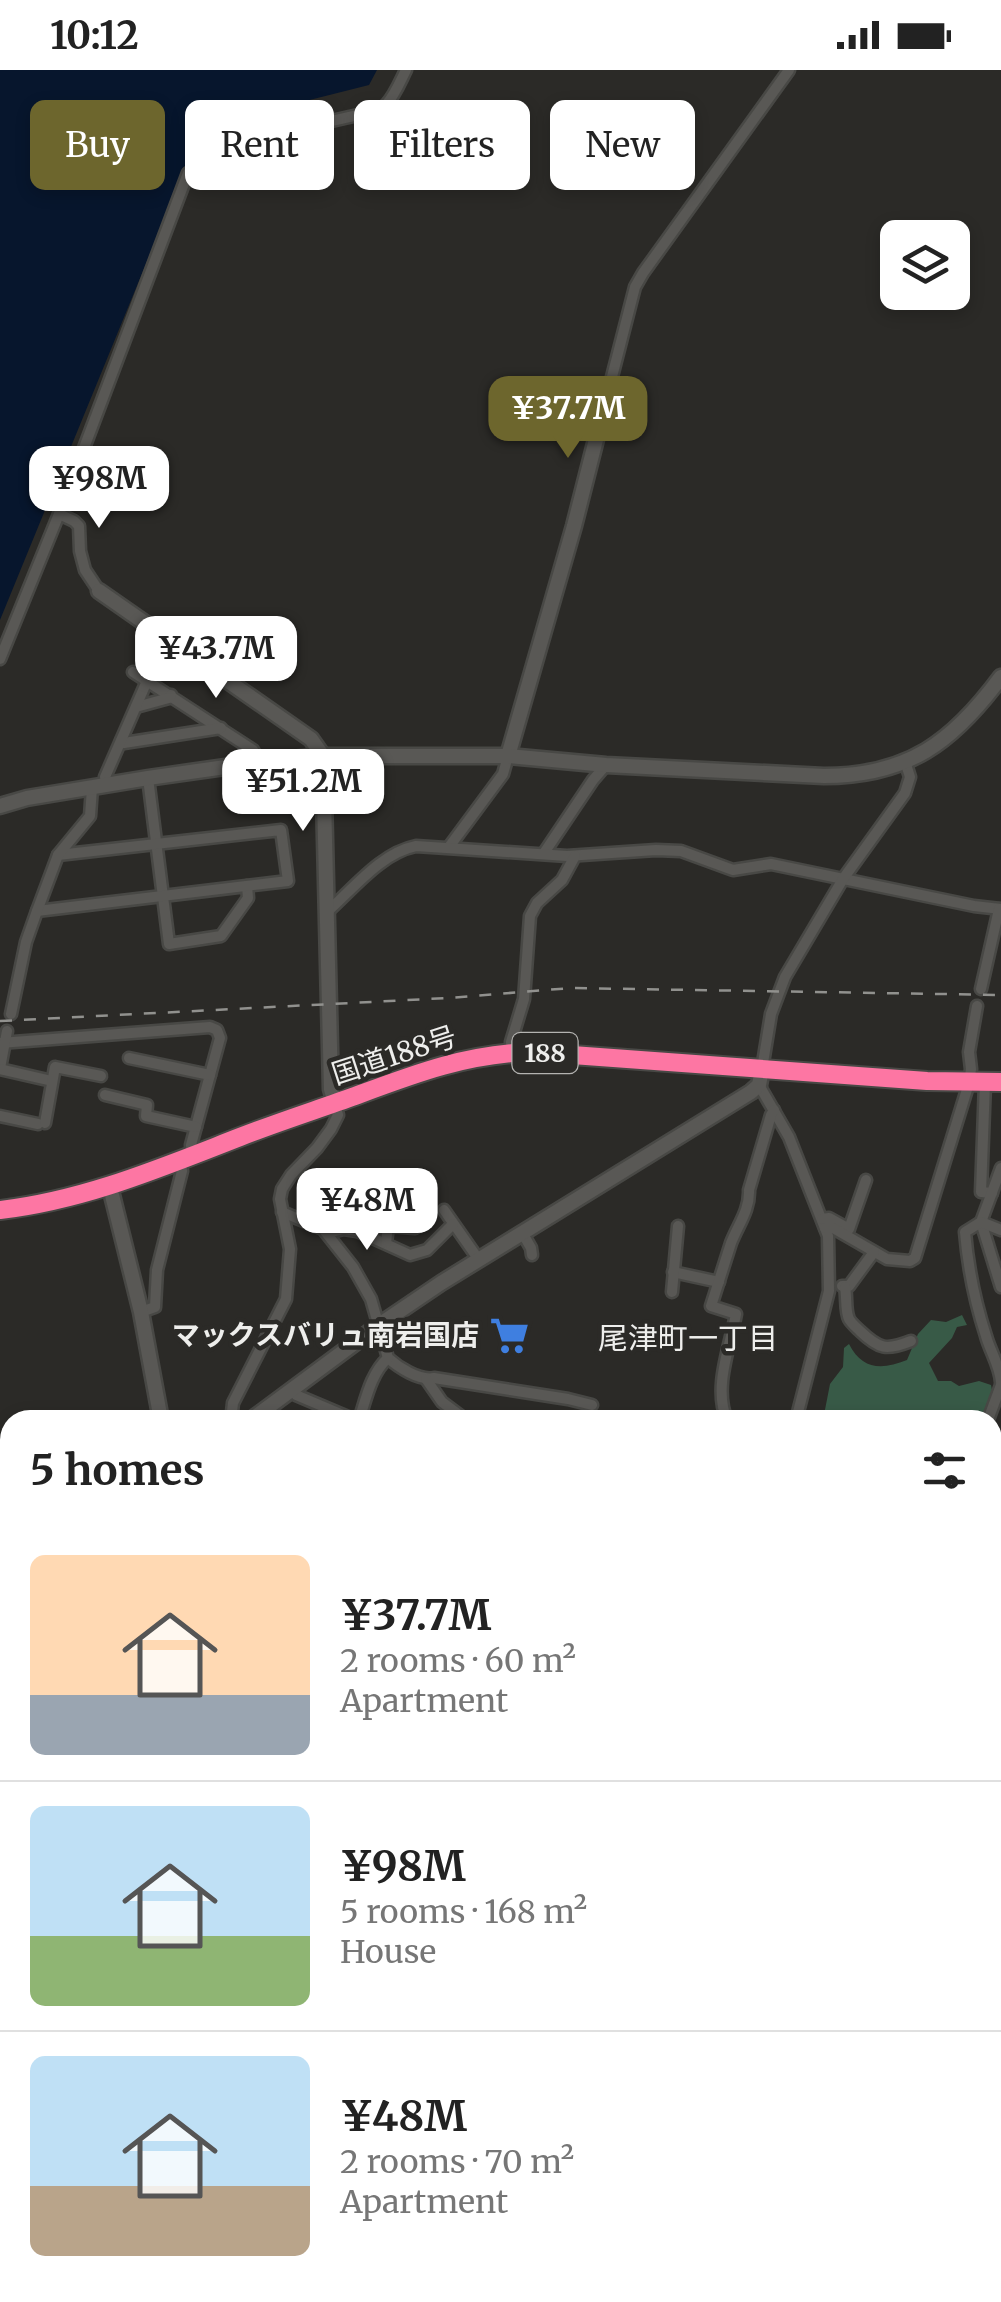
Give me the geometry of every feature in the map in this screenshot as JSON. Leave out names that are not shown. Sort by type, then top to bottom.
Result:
[{"type":"highway","name":"国道188号","points":[[0,1210],[110,1187],[456,1061],[512,1052],[761,1077],[985,1083]]},
{"type":"street","points":[[0,658],[188,173],[235,142],[358,115],[369,116],[386,107],[406,70]]},
{"type":"street","points":[[449,847],[503,774],[574,526],[635,288],[789,70]]},
{"type":"street","points":[[58,514],[79,526],[80,551],[99,592],[311,740],[323,756],[332,1088],[338,1115],[318,1148],[282,1190],[280,1198],[290,1249],[286,1299],[232,1410]]},
{"type":"street","points":[[134,672],[252,750],[260,762]]},
{"type":"street","points":[[0,806],[148,778],[323,756],[508,756],[606,765],[840,776],[885,769],[928,750],[976,711],[1001,677]]},
{"type":"street","points":[[11,1014],[26,942],[58,855],[90,816],[99,787],[147,682]]},
{"type":"street","points":[[136,707],[171,696]]},
{"type":"street","points":[[120,742],[220,728]]},
{"type":"street","points":[[798,1410],[830,1282],[824,1223],[761,1077],[771,1014],[780,989],[842,879],[905,793],[910,777],[905,761]]},
{"type":"street","points":[[544,853],[606,765]]},
{"type":"street","points":[[148,778],[169,944],[221,936],[248,898],[247,886]]},
{"type":"street","points":[[38,911],[288,881],[281,830],[58,855]]},
{"type":"street","points":[[328,912],[387,858],[416,846],[575,856],[669,850],[693,854],[733,870],[771,864],[1000,908],[981,989]]},
{"type":"street","points":[[512,1052],[511,1042],[524,999],[530,916],[537,903],[567,873],[575,856]]},
{"type":"street","points":[[978,1006],[968,1052],[971,1069],[985,1083],[981,1192],[992,1194]]},
{"type":"street","points":[[52,1082],[0,1069],[4,1039],[217,1030],[220,1038],[157,1270],[155,1307],[141,1312]]},
{"type":"street","points":[[130,1058],[210,1075]]},
{"type":"street","points":[[0,1116],[42,1123],[55,1067],[100,1076]]},
{"type":"street","points":[[265,1410],[379,1326],[761,1077]]},
{"type":"street","points":[[824,1223],[894,1262],[915,1258],[985,1083]]},
{"type":"street","points":[[105,1096],[147,1105],[146,1116],[196,1126]]},
{"type":"street","points":[[724,1410],[722,1388],[736,1314],[711,1306],[750,1200],[774,1110]]},
{"type":"street","points":[[992,1410],[1001,1384],[1000,1374],[977,1307],[965,1232],[981,1222],[1001,1168]]},
{"type":"street","points":[[824,1223],[829,1218],[850,1229],[866,1180]]},
{"type":"street","points":[[110,1187],[141,1312],[159,1410]]},
{"type":"street","points":[[444,1210],[479,1260]]},
{"type":"street","points":[[282,1212],[317,1224],[327,1233],[371,1298],[388,1358],[426,1379],[453,1410]]},
{"type":"street","points":[[981,1222],[1001,1230]]},
{"type":"street","points":[[981,1222],[1001,1287]]},
{"type":"street","points":[[327,1233],[348,1229],[410,1255],[427,1250],[453,1224]]},
{"type":"street","points":[[386,1243],[388,1226],[415,1228]]},
{"type":"street","points":[[672,1292],[678,1226]]},
{"type":"street","points":[[523,1234],[532,1255]]},
{"type":"street","points":[[830,1282],[849,1286],[874,1252]]},
{"type":"street","points":[[673,1272],[719,1282]]},
{"type":"street","points":[[845,1287],[850,1321],[868,1339],[882,1348],[910,1341]]},
{"type":"street","points":[[361,1410],[382,1363],[388,1358]]},
{"type":"street","points":[[426,1379],[592,1405]]},
{"type":"street","points":[[292,1390],[333,1410]]},
{"type":"green space","points":[[962,1315],[967,1325],[957,1327],[929,1363],[938,1381],[951,1381],[959,1386],[979,1381],[991,1385],[993,1395],[986,1410],[825,1410],[830,1384],[843,1367],[844,1348],[849,1344],[866,1363],[898,1363],[907,1360],[918,1334],[931,1320],[946,1322]]},
{"type":"water","points":[[0,70],[377,70],[369,85],[310,100],[185,100],[185,168],[0,620]]},
{"type":"railway","points":[[0,1021],[571,988],[1001,995]]},
{"type":"place","name":"マックスバリュ南岩国店","points":[[509,1335]]},
{"type":"district","name":"尾津町一丁目","points":[[688,1338]]}]
